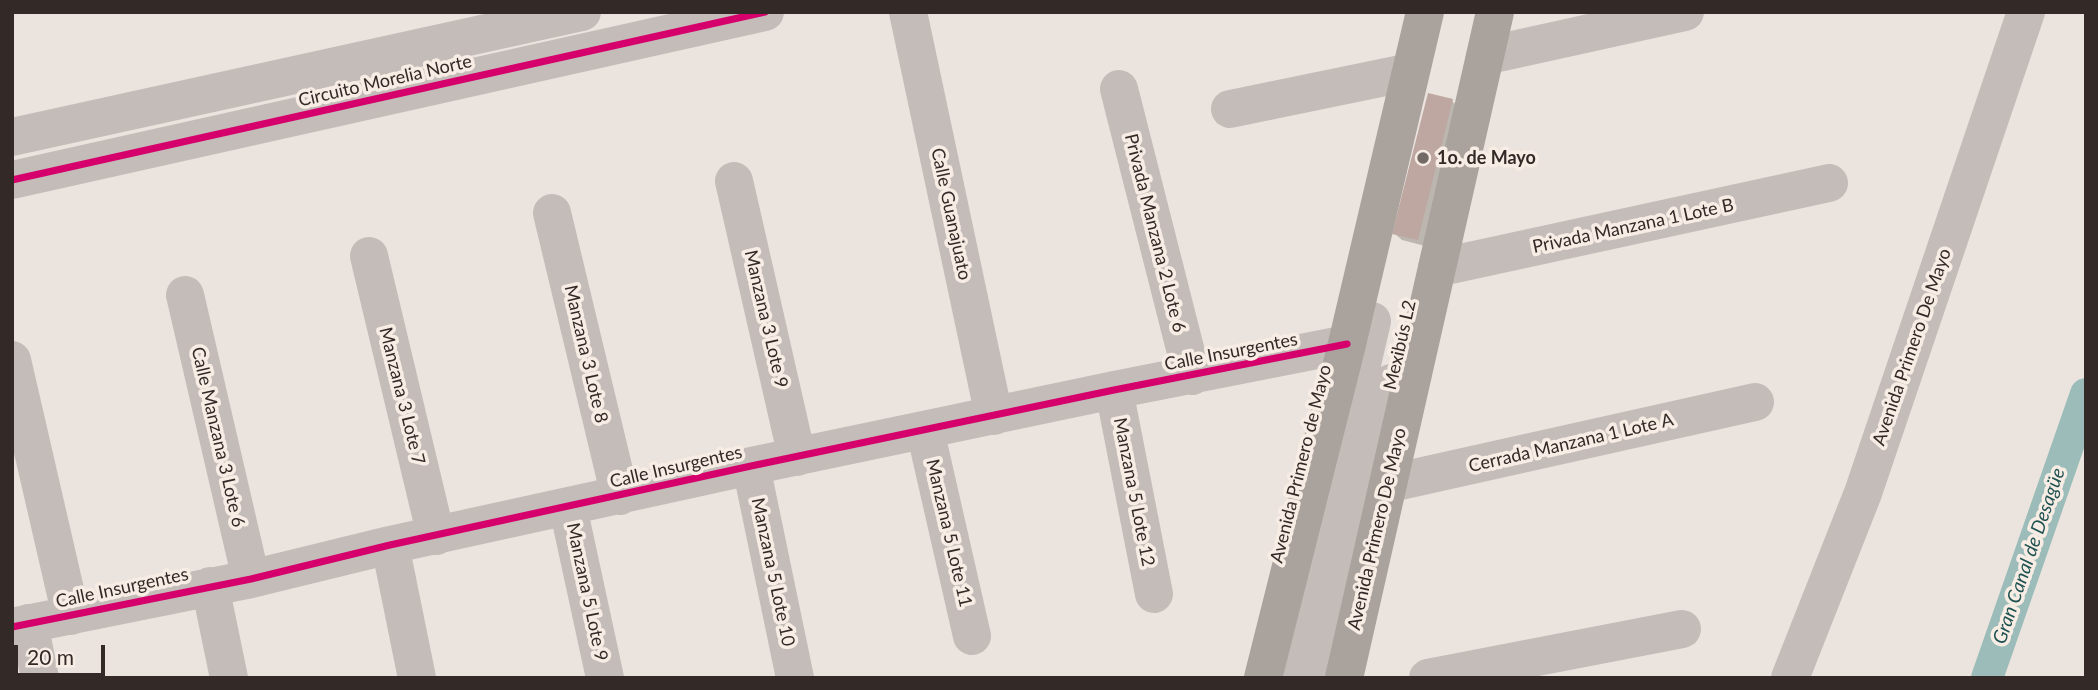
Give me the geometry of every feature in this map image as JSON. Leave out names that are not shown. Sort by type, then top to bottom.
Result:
[{"type":"highway","name":"Avenida Primero de Mayo","points":[[1263,678],[1347,344],[1424,12]]},
{"type":"highway","name":"Avenida Primero De Mayo","points":[[1344,678],[1494,12]]},
{"type":"street","name":"Circuito Morelia Norte","points":[[12,137],[582,12]]},
{"type":"street","name":"Circuito Morelia Norte","points":[[12,180],[765,12]]},
{"type":"street","name":"Calle Guanajuato","points":[[908,12],[994,416]]},
{"type":"street","name":"Mexibús L2","points":[[1289,678],[1443,12]]},
{"type":"street","name":"Mexibús L2","points":[[1323,678],[1477,12]]},
{"type":"street","points":[[1485,56],[1685,12]]},
{"type":"street","name":"Avenida Primero De Mayo","points":[[1790,678],[1863,494],[2026,12]]},
{"type":"street","points":[[1230,108],[1410,72]]},
{"type":"street","name":"Privada Manzana 2 Lote 6","points":[[1119,89],[1192,376]]},
{"type":"street","name":"Manzana 3 Lote 9","points":[[734,181],[797,457]]},
{"type":"street","name":"Privada Manzana 1 Lote B","points":[[1437,268],[1829,183]]},
{"type":"street","name":"Manzana 3 Lote 8","points":[[552,213],[620,496]]},
{"type":"street","name":"Manzana 3 Lote 7","points":[[369,256],[436,536]]},
{"type":"street","name":"Calle Manzana 3 Lote 6","points":[[185,295],[251,579]]},
{"type":"street","name":"Calle Insurgentes","points":[[21,625],[251,579],[390,545],[751,466],[1347,344]]},
{"type":"street","points":[[12,360],[71,616]]},
{"type":"street","name":"Manzana 5 Lote 12","points":[[1114,390],[1154,594]]},
{"type":"street","name":"Cerrada Manzana 1 Lote A","points":[[1388,484],[1755,402]]},
{"type":"street","name":"Manzana 5 Lote 11","points":[[925,430],[972,636]]},
{"type":"street","name":"Manzana 5 Lote 10","points":[[751,466],[795,678]]},
{"type":"street","name":"Manzana 5 Lote 9","points":[[568,507],[605,678]]},
{"type":"street","points":[[390,545],[417,678]]},
{"type":"street","points":[[210,586],[229,678]]},
{"type":"street","points":[[21,625],[40,678]]},
{"type":"street","points":[[1428,678],[1682,629]]},
{"type":"building","points":[[1428,93],[1453,99],[1418,240],[1392,234]]},
{"type":"waterway","name":"Gran Canal de Desagüe","points":[[1987,678],[2086,394]]},
{"type":"cycle path","points":[[12,180],[765,12]]},
{"type":"cycle path","points":[[12,627],[251,579],[390,545],[751,466],[1347,344]]},
{"type":"place","name":"1o. de Mayo","points":[[1423,158]]}]
